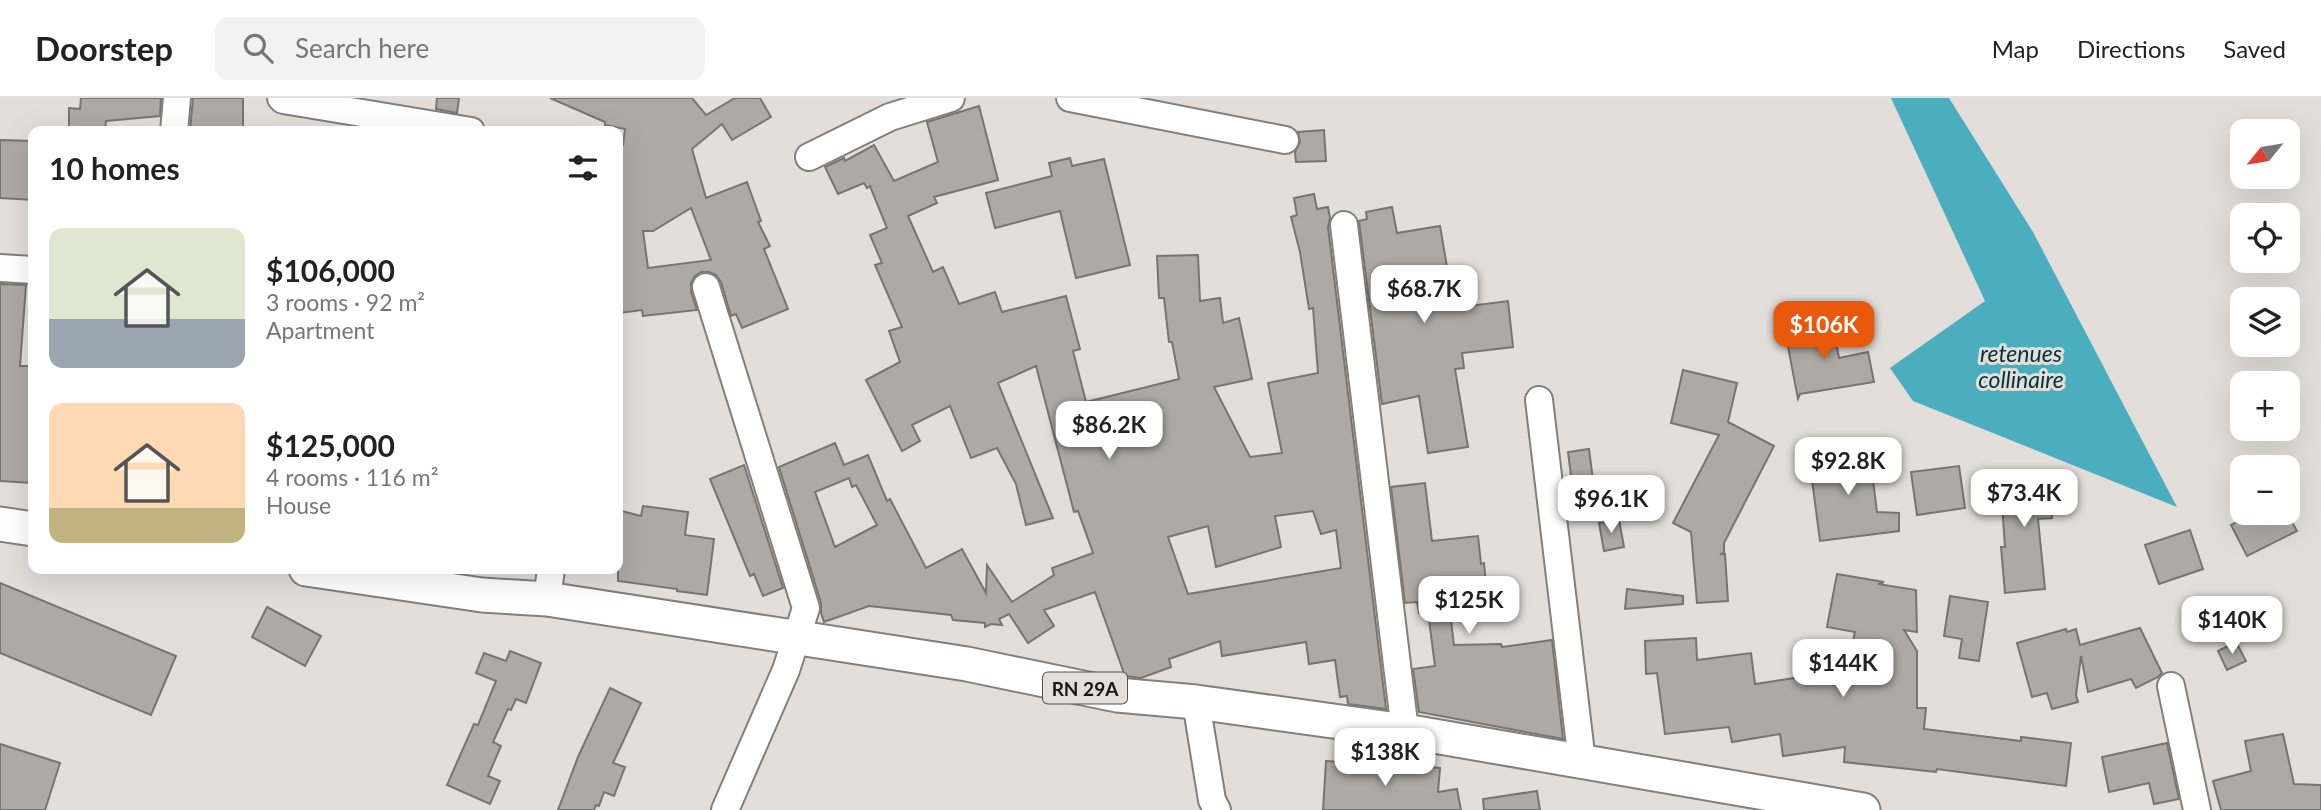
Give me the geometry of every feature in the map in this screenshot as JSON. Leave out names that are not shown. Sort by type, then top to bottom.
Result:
[{"type":"main road","points":[[0,524],[28,528]]},
{"type":"main road","name":"RN 29A","points":[[339,574],[482,596],[549,584],[797,638],[967,664],[1117,695],[1196,702],[1405,731],[1863,810]]},
{"type":"street","points":[[174,126],[177,98]]},
{"type":"street","points":[[281,98],[441,126]]},
{"type":"street","points":[[809,157],[890,117],[951,98]]},
{"type":"street","points":[[1070,98],[1285,140]]},
{"type":"street","points":[[1344,225],[1405,731]]},
{"type":"street","points":[[0,268],[28,270]]},
{"type":"street","points":[[706,287],[806,608],[786,670],[725,810]]},
{"type":"street","points":[[1539,400],[1582,762]]},
{"type":"street","points":[[2171,686],[2197,810]]},
{"type":"street","points":[[1196,702],[1212,800],[1217,810]]},
{"type":"water","name":"retenues collinaire","points":[[1891,98],[1949,98],[2033,232],[2177,507],[1913,401],[1890,368],[1985,301]]},
{"type":"building","points":[[81,98],[161,98],[160,116],[106,121],[106,126],[69,126],[69,108],[80,109]]},
{"type":"building","points":[[193,98],[243,98],[243,126],[190,126]]},
{"type":"building","points":[[437,98],[459,98],[457,113],[436,109]]},
{"type":"building","points":[[550,98],[692,98],[706,115],[735,98],[760,98],[771,117],[732,140],[722,124],[692,149],[706,198],[747,182],[761,221],[758,222],[770,246],[764,249],[788,309],[742,328],[736,314],[731,316],[721,282],[716,275],[701,272],[691,283],[697,310],[643,316],[642,310],[623,312],[625,129],[623,126],[605,125],[605,122]],"holes":[[[691,208],[711,260],[648,268],[643,231],[653,231]]]},
{"type":"building","points":[[979,106],[998,180],[934,197],[937,203],[908,216],[933,272],[943,267],[959,304],[995,292],[1002,312],[1066,296],[1080,349],[1073,351],[1086,402],[1179,379],[1172,342],[1169,342],[1164,298],[1159,298],[1157,256],[1198,255],[1200,301],[1220,298],[1223,323],[1239,318],[1252,379],[1214,387],[1250,457],[1282,453],[1268,383],[1318,373],[1313,308],[1309,309],[1300,252],[1291,217],[1297,215],[1294,198],[1314,194],[1317,209],[1328,207],[1328,227],[1386,709],[1348,704],[1347,696],[1340,697],[1335,660],[1309,664],[1306,642],[1222,656],[1220,641],[1169,659],[1171,667],[1141,678],[1125,676],[1095,592],[1044,610],[1054,626],[1028,643],[1009,614],[999,619],[1002,625],[991,624],[985,627],[985,623],[953,620],[951,615],[869,606],[824,622],[821,603],[779,467],[835,443],[844,465],[868,455],[887,501],[890,499],[926,568],[962,549],[986,593],[987,565],[1012,602],[1054,575],[1052,568],[1093,553],[1078,511],[1074,512],[1036,366],[998,383],[1053,518],[1026,525],[1016,484],[997,448],[971,458],[950,406],[912,425],[920,441],[902,451],[866,380],[900,362],[889,331],[902,327],[875,265],[882,263],[870,235],[887,228],[870,186],[867,188],[864,183],[838,194],[825,167],[844,158],[845,161],[874,145],[894,181],[938,162],[927,122]],"holes":[[[849,478],[852,487],[856,485],[877,525],[835,547],[815,492]],[[1313,511],[1321,534],[1336,530],[1341,568],[1188,594],[1168,537],[1208,526],[1216,567],[1281,547],[1275,516]]]},
{"type":"building","points":[[1324,130],[1326,161],[1296,162],[1295,152],[1300,142],[1298,132]]},
{"type":"building","points":[[0,140],[28,141],[28,200],[0,198]]},
{"type":"building","points":[[1070,158],[1072,166],[1104,159],[1130,265],[1076,278],[1060,211],[995,228],[986,193],[1052,176],[1049,163]]},
{"type":"building","points":[[1392,207],[1397,233],[1440,226],[1454,308],[1508,301],[1513,347],[1462,353],[1464,368],[1455,369],[1468,447],[1428,453],[1419,396],[1382,404],[1359,221],[1367,219],[1366,212]]},
{"type":"building","points":[[0,284],[26,285],[20,366],[28,366],[28,483],[0,481]]},
{"type":"building","points":[[1832,322],[1839,358],[1868,352],[1874,382],[1800,394],[1798,399],[1785,331]]},
{"type":"building","points":[[1683,370],[1737,383],[1728,422],[1774,446],[1724,543],[1724,553],[1720,554],[1725,554],[1728,601],[1697,603],[1691,532],[1673,523],[1719,435],[1671,423]]},
{"type":"building","points":[[1869,448],[1877,512],[1899,513],[1899,531],[1820,541],[1809,457]]},
{"type":"building","points":[[1589,449],[1594,488],[1573,491],[1568,452]]},
{"type":"building","points":[[744,465],[783,588],[763,596],[754,574],[750,576],[710,479]]},
{"type":"building","points":[[1959,466],[1965,508],[1917,515],[1911,472]]},
{"type":"building","points":[[2050,473],[2052,518],[2038,519],[2045,589],[2005,593],[2000,475]]},
{"type":"building","points":[[1425,483],[1432,541],[1478,536],[1481,564],[1484,563],[1486,585],[1447,589],[1454,645],[1501,644],[1502,647],[1552,640],[1563,739],[1419,712],[1413,669],[1435,666],[1428,612],[1419,613],[1417,602],[1405,603],[1391,487]]},
{"type":"building","points":[[643,506],[688,512],[685,535],[714,539],[707,595],[618,581],[618,574],[623,574],[623,511],[641,516]]},
{"type":"building","points":[[1619,520],[1624,547],[1604,551],[1599,523]]},
{"type":"building","points":[[2231,525],[2294,525],[2297,531],[2247,556]]},
{"type":"building","points":[[2190,530],[2203,569],[2159,584],[2145,545]]},
{"type":"building","points":[[1837,574],[1916,590],[1917,632],[1904,630],[1917,651],[1917,708],[1926,708],[1924,729],[2021,741],[2021,737],[2071,743],[2066,786],[1937,769],[1936,772],[1844,762],[1845,747],[1783,756],[1780,734],[1732,742],[1729,727],[1665,734],[1657,673],[1646,674],[1645,641],[1696,638],[1697,660],[1751,653],[1755,684],[1827,673],[1845,675],[1855,632],[1827,627]]},
{"type":"building","points":[[0,583],[176,656],[151,715],[0,653]]},
{"type":"building","points":[[1627,589],[1683,596],[1683,604],[1625,609]]},
{"type":"building","points":[[1950,596],[1988,602],[1979,661],[1959,658],[1962,639],[1944,636]]},
{"type":"building","points":[[267,607],[321,636],[305,666],[252,637]]},
{"type":"building","points":[[2140,628],[2162,673],[2158,677],[2136,688],[2131,679],[2088,692],[2081,656],[2076,695],[2078,702],[2052,709],[2047,693],[2032,697],[2017,643],[2066,629],[2067,632],[2076,629],[2080,645]]},
{"type":"building","points":[[2236,642],[2246,661],[2227,670],[2218,651]]},
{"type":"building","points":[[510,651],[541,663],[526,703],[516,699],[511,710],[508,709],[493,742],[501,746],[488,776],[500,781],[490,804],[447,785],[474,724],[478,725],[496,681],[476,673],[484,653],[506,661]]},
{"type":"building","points":[[610,688],[641,703],[613,763],[625,767],[614,796],[604,792],[599,806],[596,805],[594,810],[558,810],[578,757]]},
{"type":"building","points":[[2283,734],[2294,784],[2321,785],[2321,810],[2221,810],[2213,781],[2251,771],[2245,741]]},
{"type":"building","points":[[2167,743],[2179,799],[2154,804],[2149,783],[2109,792],[2102,757]]},
{"type":"building","points":[[0,744],[60,763],[45,810],[0,810]]},
{"type":"building","points":[[1326,761],[1440,768],[1438,792],[1457,789],[1461,810],[1323,810]]},
{"type":"building","points":[[1537,791],[1540,810],[1484,810],[1483,799]]}]
